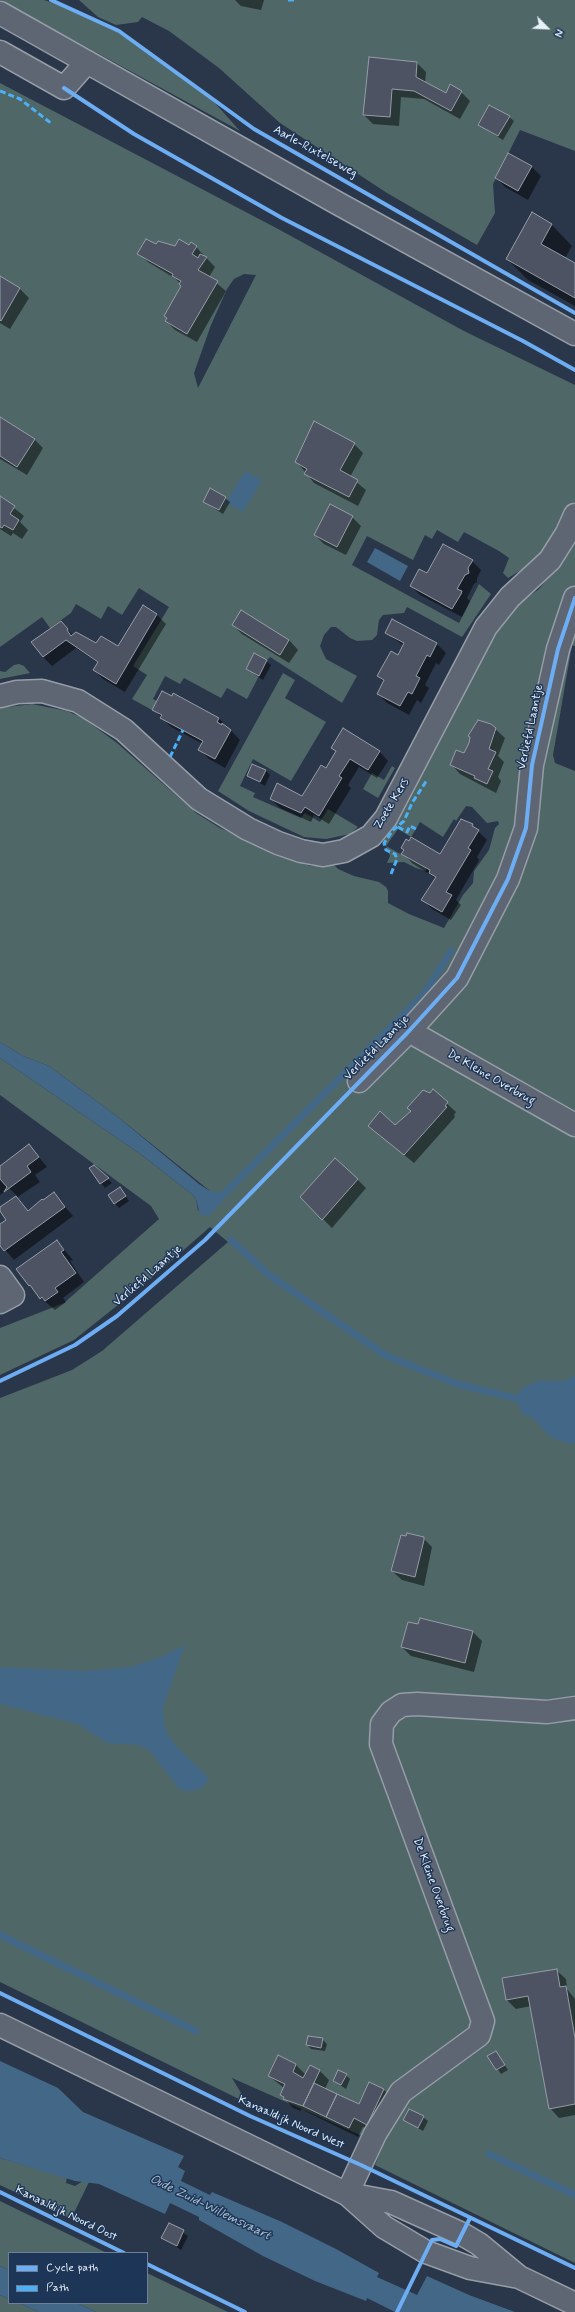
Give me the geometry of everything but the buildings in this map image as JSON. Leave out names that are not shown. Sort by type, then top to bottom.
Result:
[{"type":"street","points":[[0,13],[346,208],[575,334]]},
{"type":"street","points":[[0,52],[64,88],[87,62]]},
{"type":"street","name":"Zoete Kers","points":[[0,696],[17,692],[42,691],[78,701],[124,730],[199,798],[248,829],[278,844],[307,853],[323,855],[345,851],[371,836],[386,818],[486,627],[510,597],[550,560],[574,519]]},
{"type":"street","name":"Verliefd Laantje","points":[[359,1080],[409,1031],[457,978],[508,879],[526,828],[532,765],[558,649],[575,598]]},
{"type":"street","name":"De Kleine Overbrug","points":[[409,1031],[575,1124]]},
{"type":"street","points":[[0,1277],[13,1295],[0,1302]]},
{"type":"street","name":"De Kleine Overbrug","points":[[347,2194],[375,2134],[401,2092],[479,2036],[483,2021],[381,1744],[382,1724],[391,1712],[402,1705],[417,1704],[547,1712],[575,1708]]},
{"type":"street","points":[[0,2025],[347,2194],[391,2202],[462,2234],[479,2244],[519,2277],[575,2304]]},
{"type":"street","points":[[347,2194],[384,2227],[426,2252],[470,2268],[519,2277]]},
{"type":"green space","points":[[0,0],[44,0],[66,7],[115,30],[151,52],[215,103],[240,131]]},
{"type":"green space","points":[[79,0],[575,0],[575,151],[520,130],[493,184],[495,213],[477,245],[387,193],[280,123],[219,68],[169,31],[142,17],[138,22],[116,25],[98,17]]},
{"type":"green space","points":[[0,83],[280,230],[464,331],[575,385],[575,501],[554,538],[528,566],[508,578],[503,573],[509,558],[464,532],[458,542],[437,530],[432,539],[425,535],[413,560],[367,536],[352,565],[459,623],[479,584],[491,594],[462,637],[407,607],[404,613],[383,615],[379,620],[377,635],[372,640],[357,641],[350,638],[336,627],[331,627],[324,635],[320,646],[326,659],[357,676],[342,703],[270,657],[267,660],[254,653],[246,669],[259,676],[247,699],[227,688],[221,698],[184,678],[180,684],[165,676],[153,699],[157,701],[152,710],[132,699],[147,675],[133,666],[169,607],[139,588],[122,615],[108,606],[101,619],[76,604],[71,613],[50,628],[42,617],[0,647]],"holes":[[[244,274],[256,275],[198,388],[194,373],[211,325],[227,289],[234,279]]]},
{"type":"green space","points":[[575,544],[575,646],[572,645],[553,755],[555,763],[575,771],[575,2263],[375,2165],[383,2145],[232,2078],[247,2103],[0,1982],[0,1398],[72,1370],[102,1351],[228,1242],[210,1227],[148,1281],[74,1340],[0,1375],[0,1328],[64,1303],[159,1219],[151,1206],[0,1095],[0,1058],[139,1153],[193,1195],[196,1199],[198,1211],[210,1191],[118,1117],[49,1066],[23,1056],[0,1042],[0,708],[32,704],[67,711],[83,718],[117,743],[196,813],[220,828],[304,864],[311,866],[334,865],[338,869],[354,876],[379,882],[386,887],[388,891],[388,903],[409,914],[444,928],[463,895],[473,883],[474,871],[489,850],[495,828],[499,824],[498,821],[487,823],[472,807],[466,806],[456,821],[454,819],[443,837],[420,822],[411,837],[398,829],[386,846],[383,838],[422,769],[431,758],[491,641],[505,619],[520,602],[539,589]]},
{"type":"green space","points":[[19,664],[24,666],[30,673],[0,679],[0,671],[5,672],[14,665]]},
{"type":"green space","points":[[283,673],[295,680],[285,698],[326,722],[291,781],[253,759],[240,786],[255,793],[253,797],[301,818],[305,813],[320,822],[328,809],[358,827],[350,834],[326,839],[304,837],[249,811],[218,791]]},
{"type":"green space","points":[[392,766],[395,768],[378,798],[363,789],[372,773],[384,780]]},
{"type":"green space","points":[[386,846],[426,868],[426,871],[404,862],[387,863],[390,856]]},
{"type":"green space","points":[[0,2158],[67,2177],[66,2183],[75,2186],[83,2181],[89,2182],[71,2219],[0,2185]]},
{"type":"green space","points":[[0,2201],[105,2252],[8,2252],[8,2270],[0,2266]]},
{"type":"green space","points":[[148,2273],[228,2312],[96,2312],[79,2304],[148,2304]]},
{"type":"green space","points":[[0,2295],[8,2299],[8,2304],[21,2304],[39,2312],[0,2312]]},
{"type":"water","points":[[245,471],[262,480],[243,512],[226,503]]},
{"type":"water","points":[[375,548],[408,566],[400,581],[367,562]]},
{"type":"water","points":[[0,1042],[23,1056],[49,1066],[118,1117],[199,1184],[210,1191],[219,1192],[223,1201],[209,1216],[200,1215],[196,1199],[193,1195],[139,1153],[0,1058]]},
{"type":"water","points":[[575,1376],[575,1443],[569,1444],[550,1437],[532,1417],[523,1415],[515,1398],[524,1387],[538,1381],[564,1381]]},
{"type":"water","points":[[185,1645],[163,1707],[164,1723],[168,1735],[179,1749],[208,1777],[207,1782],[202,1788],[193,1791],[180,1790],[149,1750],[138,1745],[107,1743],[78,1724],[0,1704],[0,1667],[84,1671],[130,1667],[161,1657]]},
{"type":"water","name":"Oude Zuid-Willemsvaart","points":[[0,2061],[58,2088],[83,2112],[184,2156],[178,2167],[185,2171],[181,2181],[210,2195],[212,2192],[282,2222],[336,2249],[379,2273],[377,2277],[417,2295],[427,2276],[469,2295],[515,2312],[395,2312],[367,2298],[366,2301],[315,2281],[263,2256],[199,2220],[199,2217],[170,2203],[165,2214],[99,2184],[75,2181],[0,2158]]},
{"type":"water","points":[[0,2266],[8,2270],[8,2299],[0,2295]]},
{"type":"water","points":[[21,2304],[79,2304],[96,2312],[39,2312]]},
{"type":"waterway","points":[[215,1203],[424,994],[451,951]]},
{"type":"waterway","points":[[231,1240],[268,1274],[385,1355],[457,1384],[515,1398],[525,1398]]},
{"type":"waterway","points":[[0,1935],[196,2031]]},
{"type":"waterway","points":[[489,2154],[575,2195]]},
{"type":"marked path","points":[[288,0],[295,0]]},
{"type":"marked path","points":[[0,91],[20,99],[52,124]]},
{"type":"marked path","points":[[170,757],[183,730]]},
{"type":"marked path","points":[[391,874],[397,859],[395,854],[386,850],[384,843],[393,830],[404,821],[412,803],[427,780]]},
{"type":"marked path","points":[[398,827],[407,832],[410,826],[416,829]]},
{"type":"cycle path","name":"Aarle-Rixtelseweg","points":[[51,0],[119,31],[254,129],[575,313]]},
{"type":"cycle path","points":[[64,88],[134,134],[282,218],[523,341],[575,370]]},
{"type":"cycle path","points":[[0,1381],[75,1345],[117,1316],[205,1240],[409,1031],[457,978],[508,879],[526,828],[532,765],[558,649],[575,598]]},
{"type":"cycle path","name":"Kanaaldijk Noord West","points":[[0,1993],[250,2116],[361,2165],[575,2268]]},
{"type":"cycle path","name":"Kanaaldijk Noord Oost","points":[[0,2192],[122,2252]]},
{"type":"cycle path","points":[[397,2312],[432,2240],[440,2239],[456,2246],[470,2218]]},
{"type":"cycle path","points":[[148,2264],[245,2312]]}]
